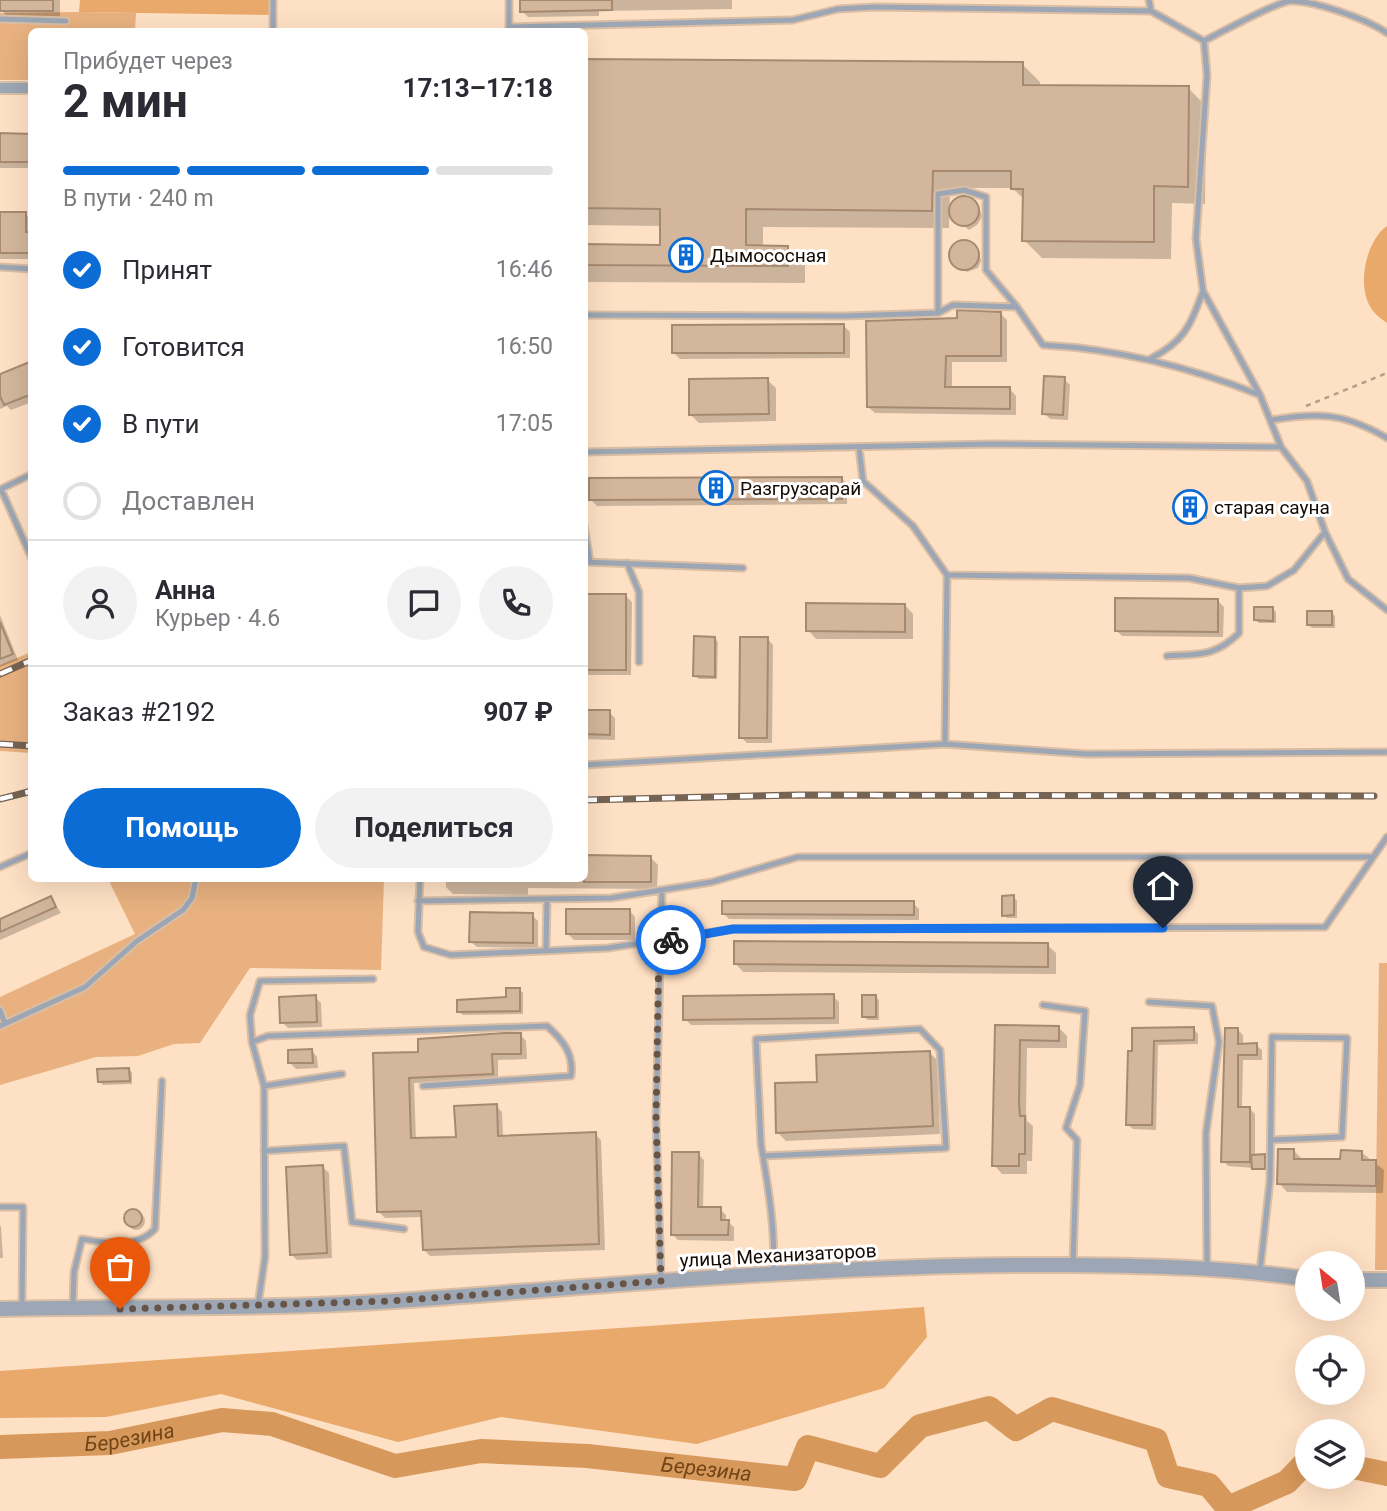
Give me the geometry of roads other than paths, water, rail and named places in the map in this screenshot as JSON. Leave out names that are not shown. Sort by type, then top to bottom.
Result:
[{"type":"street","points":[[0,89],[28,88]]},
{"type":"street","name":"улица Механизаторов","points":[[0,1309],[258,1306],[391,1301],[774,1273],[982,1264],[1207,1266],[1295,1277]]},
{"type":"street","points":[[1365,1280],[1387,1280]]},
{"type":"lane","points":[[273,0],[273,28]]},
{"type":"lane","points":[[509,0],[510,28]]},
{"type":"lane","points":[[1149,0],[1151,11]]},
{"type":"lane","points":[[1204,41],[1289,1],[1309,2],[1370,22],[1387,33]]},
{"type":"lane","points":[[541,28],[793,20],[838,9],[875,7],[1151,11],[1204,41]]},
{"type":"lane","points":[[0,19],[65,21]]},
{"type":"lane","points":[[1204,41],[1207,75],[1196,239],[1203,291],[1259,395],[1281,447],[1307,481],[1325,532],[1348,579],[1387,610]]},
{"type":"lane","points":[[938,313],[938,194],[964,190],[986,197],[986,270],[1017,307],[1043,345],[1150,359],[1223,380],[1259,395]]},
{"type":"lane","points":[[0,267],[28,269]]},
{"type":"lane","points":[[1150,359],[1171,348],[1189,329],[1203,291]]},
{"type":"lane","points":[[588,316],[844,316],[938,313],[953,305],[1017,307]]},
{"type":"lane","points":[[1271,420],[1310,413],[1356,422],[1387,438]]},
{"type":"lane","points":[[588,452],[994,444],[1281,447]]},
{"type":"lane","points":[[859,447],[863,481],[913,526],[947,575],[945,744]]},
{"type":"lane","points":[[28,476],[1,489],[28,550]]},
{"type":"lane","points":[[947,575],[1189,578],[1238,588],[1267,586],[1294,570],[1325,532]]},
{"type":"lane","points":[[588,562],[743,568]]},
{"type":"lane","points":[[627,563],[639,592],[639,662]]},
{"type":"lane","points":[[1167,656],[1213,653],[1228,644],[1239,633],[1238,588]]},
{"type":"lane","points":[[588,765],[945,744],[1086,754],[1387,752]]},
{"type":"lane","points":[[420,882],[418,932],[424,947],[451,956],[659,942],[733,929],[1325,927],[1387,837]]},
{"type":"lane","points":[[0,867],[28,855]]},
{"type":"lane","points":[[418,901],[611,898],[712,882],[798,857],[1372,858]]},
{"type":"lane","points":[[0,1010],[2,1025],[85,986],[137,941],[183,909],[192,898],[195,882]]},
{"type":"lane","points":[[661,1281],[656,1119],[662,890]]},
{"type":"lane","points":[[546,951],[547,899]]},
{"type":"lane","points":[[258,1306],[265,1256],[264,1086],[252,1042],[250,1015],[260,981],[373,979]]},
{"type":"lane","points":[[1149,1002],[1212,1006],[1219,1042],[1206,1133],[1207,1266]]},
{"type":"lane","points":[[1043,1005],[1085,1011],[1080,1085],[1066,1128],[1077,1140],[1072,1265]]},
{"type":"lane","points":[[252,1042],[268,1036],[547,1026],[564,1040],[572,1065],[571,1076],[423,1086]]},
{"type":"lane","points":[[763,1156],[947,1148],[940,1050],[920,1029],[756,1039],[763,1156],[771,1207],[774,1273]]},
{"type":"lane","points":[[1260,1272],[1270,1180],[1272,1037],[1347,1038],[1342,1137],[1271,1140]]},
{"type":"lane","points":[[264,1086],[342,1074]]},
{"type":"lane","points":[[73,1308],[75,1272],[82,1238],[110,1244],[145,1240],[155,1229],[162,1081]]},
{"type":"lane","points":[[264,1151],[344,1146],[352,1222],[404,1229]]},
{"type":"lane","points":[[0,1207],[23,1207],[22,1308]]},
{"type":"waterway","name":"Березина","points":[[0,1447],[110,1443],[222,1420],[272,1424],[395,1466],[481,1451],[587,1456],[795,1479],[808,1447],[880,1466],[920,1426],[989,1408],[1016,1429],[1052,1409],[1156,1440],[1168,1476],[1209,1485],[1228,1508],[1287,1482],[1295,1474]]},
{"type":"waterway","name":"Березина","points":[[1365,1469],[1387,1474]]},
{"type":"railway","points":[[0,674],[28,662]]},
{"type":"railway","points":[[0,744],[28,746]]},
{"type":"railway","points":[[0,799],[28,792]]},
{"type":"railway","points":[[588,800],[799,795],[1374,796]]},
{"type":"place","name":"Дымососная","points":[[686,255]]},
{"type":"place","name":"Разгрузсарай","points":[[716,488]]},
{"type":"place","name":"старая сауна","points":[[1190,507]]}]
